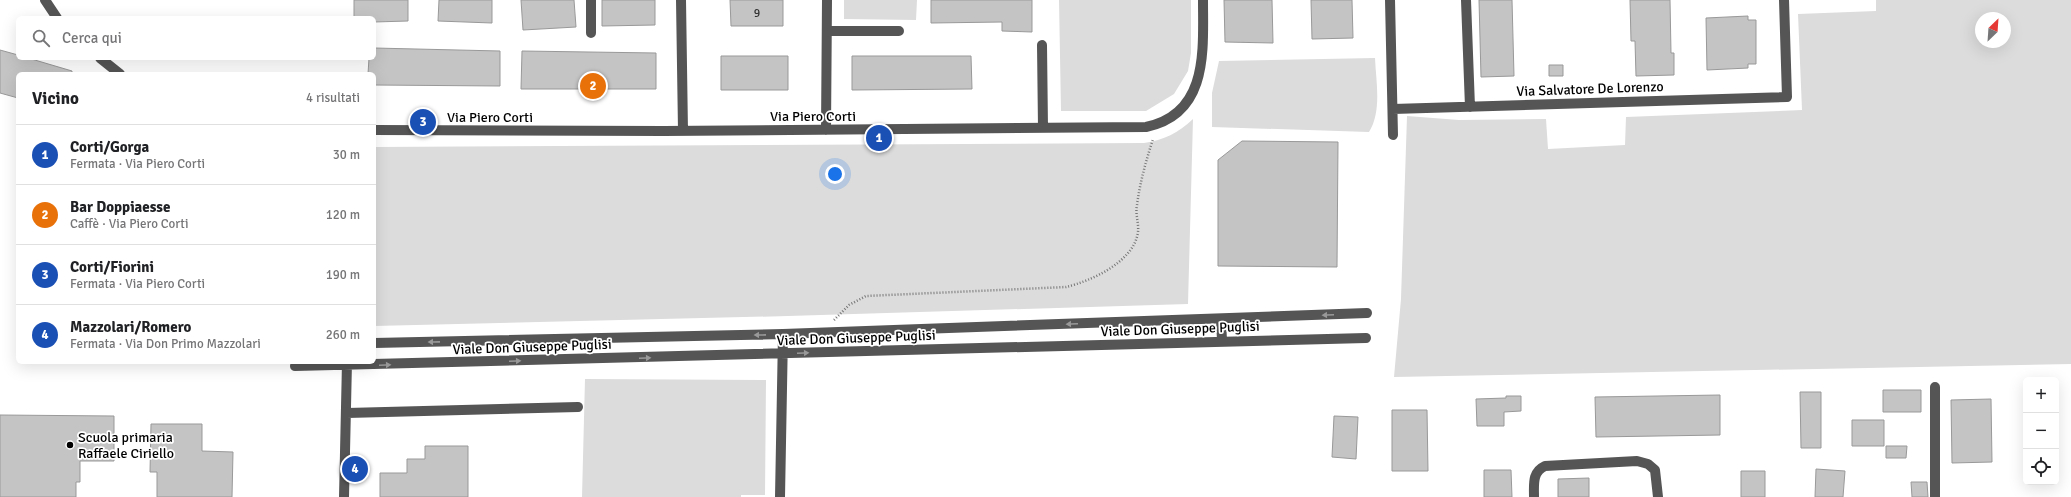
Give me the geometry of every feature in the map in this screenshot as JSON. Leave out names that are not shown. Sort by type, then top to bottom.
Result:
[{"type":"street","points":[[46,0],[56,16]]},
{"type":"street","points":[[591,0],[591,33]]},
{"type":"street","points":[[681,0],[683,130]]},
{"type":"street","points":[[826,0],[826,130]]},
{"type":"street","name":"Via Piero Corti","points":[[376,130],[1138,128],[1155,125],[1173,116],[1187,102],[1200,75],[1203,54],[1203,0]]},
{"type":"street","points":[[1390,0],[1393,135]]},
{"type":"street","points":[[1466,0],[1470,107]]},
{"type":"street","name":"Via Salvatore De Lorenzo","points":[[1393,109],[1787,97],[1784,0]]},
{"type":"street","points":[[827,31],[899,31]]},
{"type":"street","points":[[1042,45],[1043,128]]},
{"type":"street","points":[[102,60],[118,72]]},
{"type":"street","name":"Viale Don Giuseppe Puglisi","points":[[376,343],[820,333],[1367,313]]},
{"type":"street","points":[[1221,319],[1222,341]]},
{"type":"street","points":[[780,497],[784,354],[783,334]]},
{"type":"street","name":"Viale Don Giuseppe Puglisi","points":[[376,363],[1366,338]]},
{"type":"street","points":[[344,497],[347,364]]},
{"type":"street","name":"Viale Don Giuseppe Puglisi","points":[[295,366],[347,364]]},
{"type":"street","points":[[1935,387],[1936,497]]},
{"type":"street","points":[[347,413],[578,407]]},
{"type":"street","points":[[1534,497],[1534,477],[1538,470],[1545,466],[1637,461],[1648,464],[1655,470],[1658,497]]},
{"type":"path","points":[[820,333],[849,305],[866,296],[1066,287],[1088,281],[1121,261],[1134,245],[1138,232],[1136,206],[1143,172],[1153,139]]},
{"type":"shaded area","points":[[844,0],[917,0],[916,20],[844,19]]},
{"type":"shaded area","points":[[1059,0],[1191,0],[1191,53],[1188,71],[1174,94],[1146,111],[1061,111]]},
{"type":"shaded area","points":[[1876,0],[2071,0],[2071,364],[1394,377],[1401,299],[1407,116],[1459,120],[1546,119],[1548,149],[1625,145],[1626,117],[1802,110],[1798,14],[1876,11]]},
{"type":"shaded area","points":[[1375,58],[1377,106],[1376,115],[1369,132],[1212,127],[1212,93],[1219,61]]},
{"type":"shaded area","points":[[1193,119],[1188,304],[376,326],[376,147],[1144,143],[1158,140],[1182,128]]},
{"type":"shaded area","points":[[585,379],[766,380],[765,495],[741,495],[741,497],[582,497]]},
{"type":"building","points":[[354,0],[408,0],[408,21],[376,22],[376,16],[354,16]]},
{"type":"building","points":[[439,0],[492,0],[492,23],[438,21]]},
{"type":"building","points":[[521,0],[574,0],[576,27],[523,30]]},
{"type":"building","points":[[602,0],[655,0],[655,25],[602,26]]},
{"type":"building","points":[[730,0],[783,0],[783,26],[731,26]]},
{"type":"building","points":[[931,0],[1032,0],[1032,32],[1002,31],[1002,22],[931,23]]},
{"type":"building","points":[[1224,0],[1272,0],[1273,43],[1225,42]]},
{"type":"building","points":[[1311,0],[1352,0],[1353,38],[1312,39]]},
{"type":"building","points":[[1479,0],[1512,0],[1514,76],[1481,77]]},
{"type":"building","points":[[1630,0],[1670,0],[1671,53],[1674,53],[1674,75],[1636,76],[1635,41],[1631,41]]},
{"type":"building","points":[[1748,16],[1748,20],[1756,20],[1756,64],[1748,64],[1748,68],[1707,70],[1706,18]]},
{"type":"building","points":[[376,48],[500,51],[500,86],[376,85],[376,72],[368,72],[369,60],[376,60]]},
{"type":"building","points":[[0,50],[16,54],[16,60],[35,60],[72,71],[16,72],[16,97],[0,93]]},
{"type":"building","points":[[522,51],[656,53],[656,89],[521,89]]},
{"type":"building","points":[[721,56],[788,56],[788,90],[721,90]]},
{"type":"building","points":[[852,56],[971,56],[972,89],[852,90]]},
{"type":"building","points":[[1549,65],[1563,65],[1563,76],[1549,76]]},
{"type":"building","points":[[1242,141],[1338,142],[1337,267],[1218,266],[1218,160]]},
{"type":"building","points":[[1883,390],[1921,390],[1921,412],[1883,412]]},
{"type":"building","points":[[1800,392],[1821,392],[1821,448],[1801,448]]},
{"type":"building","points":[[1720,395],[1720,435],[1596,437],[1595,397]]},
{"type":"building","points":[[1506,396],[1521,396],[1521,411],[1504,412],[1504,426],[1477,426],[1476,399],[1506,398]]},
{"type":"building","points":[[1991,399],[1992,462],[1952,463],[1951,400]]},
{"type":"building","points":[[1392,410],[1427,410],[1428,471],[1392,471]]},
{"type":"building","points":[[0,415],[114,416],[114,461],[80,461],[80,482],[76,482],[76,497],[0,497]]},
{"type":"building","points":[[1334,416],[1358,417],[1356,459],[1332,457]]},
{"type":"building","points":[[1852,420],[1884,420],[1884,446],[1852,446]]},
{"type":"building","points":[[151,424],[202,424],[202,451],[233,452],[232,497],[157,497],[157,472],[150,472]]},
{"type":"building","points":[[425,446],[468,446],[468,497],[380,497],[380,473],[407,473],[407,459],[425,459]]},
{"type":"building","points":[[1886,446],[1907,446],[1906,458],[1886,458]]},
{"type":"building","points":[[1816,469],[1845,471],[1843,497],[1815,497]]},
{"type":"building","points":[[1484,470],[1511,470],[1512,497],[1484,497]]},
{"type":"building","points":[[1741,471],[1765,471],[1765,497],[1741,497]]},
{"type":"building","points":[[1589,478],[1589,497],[1558,497],[1558,479]]},
{"type":"building","points":[[1911,482],[1927,482],[1928,497],[1912,497]]},
{"type":"place","name":"Bar Doppiaesse","points":[[593,86]]},
{"type":"place","name":"Corti/Fiorini","points":[[423,122]]},
{"type":"place","name":"Corti/Gorga","points":[[879,138]]},
{"type":"place","name":"Scuola primaria Raffaele Ciriello","points":[[70,445]]},
{"type":"place","name":"Mazzolari/Romero","points":[[355,469]]}]
